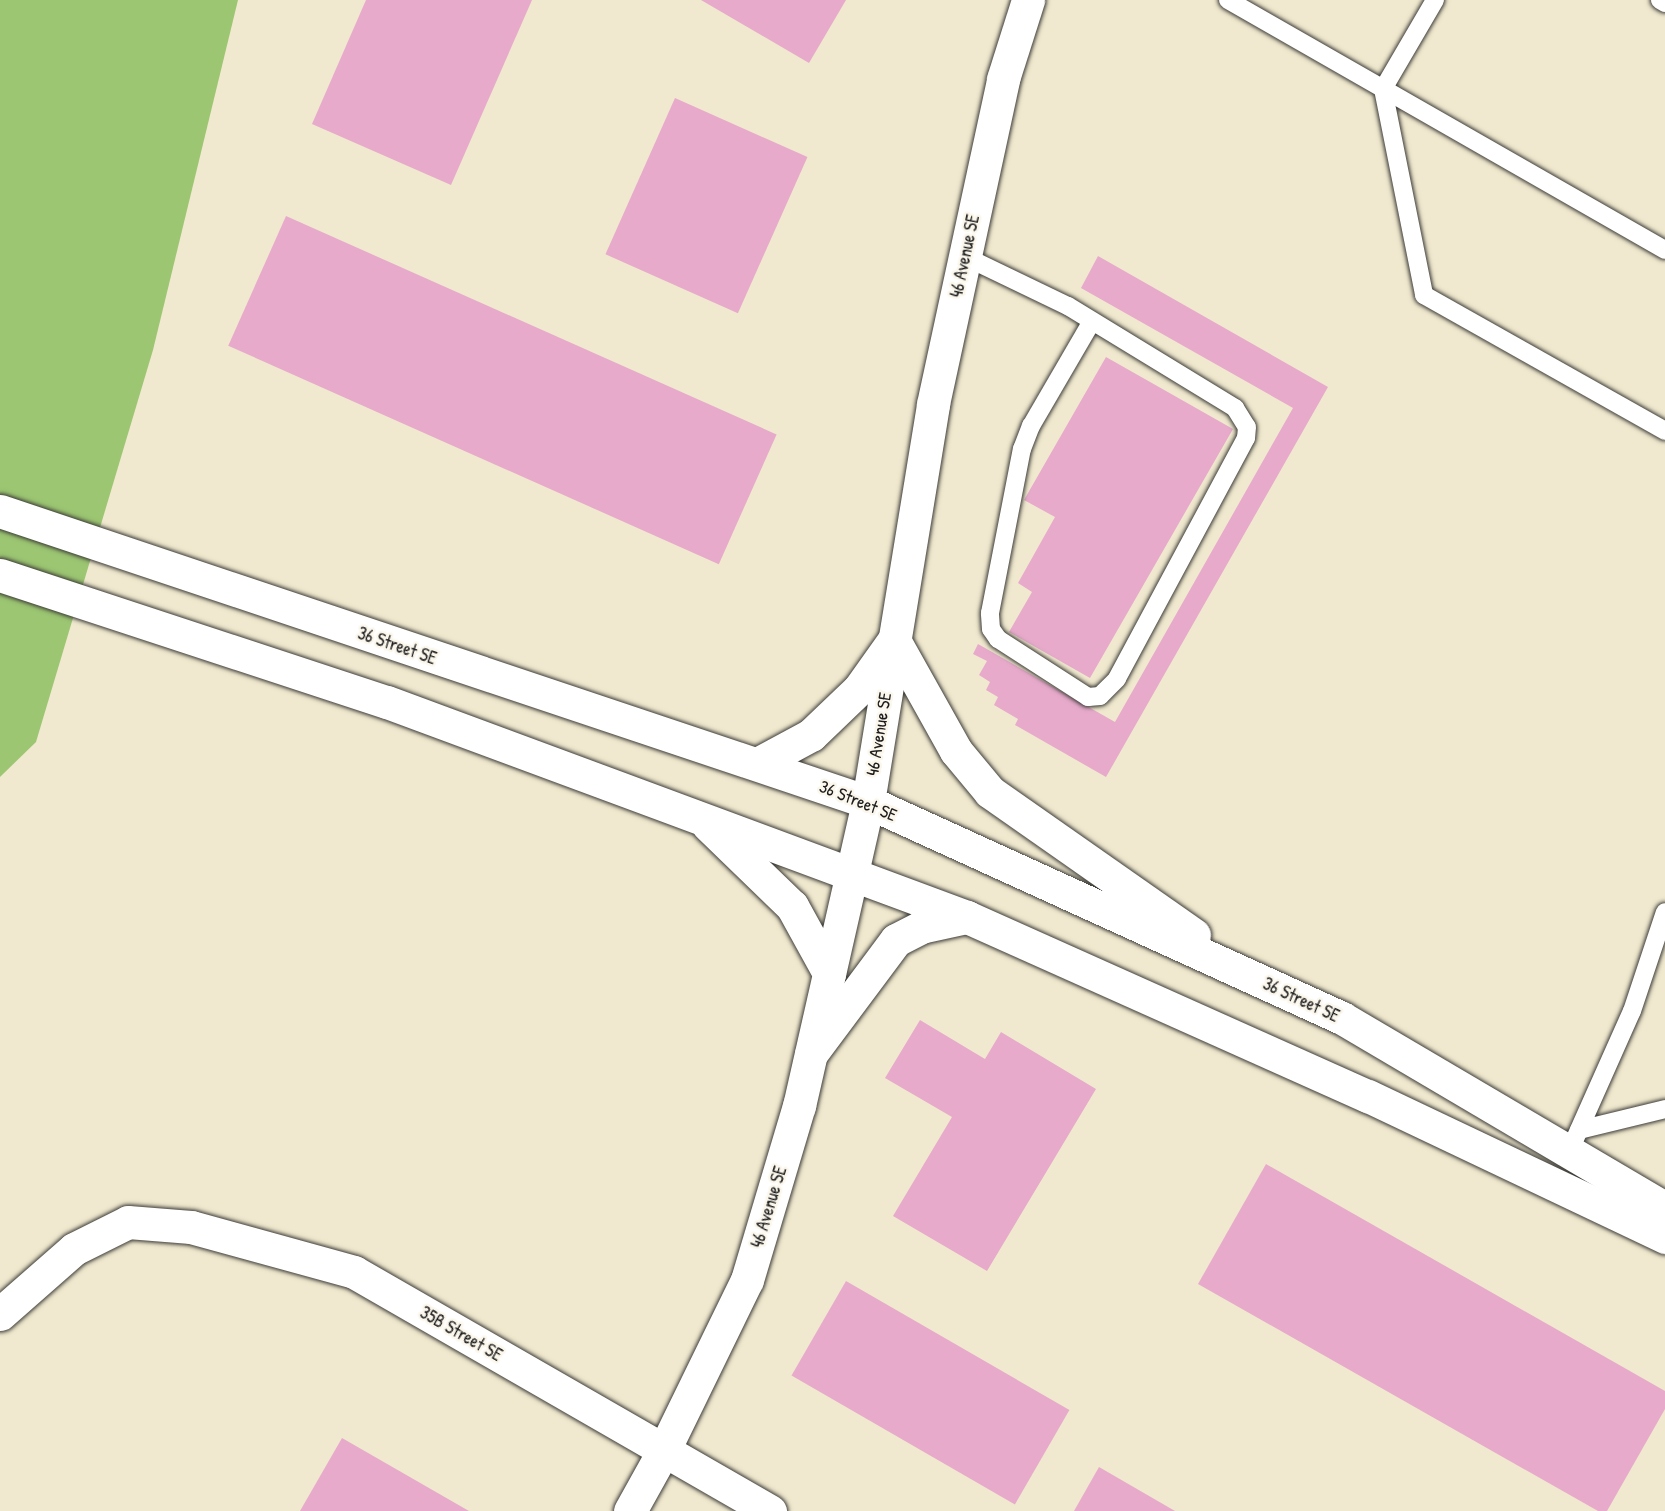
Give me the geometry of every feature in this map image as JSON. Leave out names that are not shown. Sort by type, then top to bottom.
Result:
[{"type":"street","name":"46 Avenue SE","points":[[630,1511],[664,1450],[747,1280],[799,1106],[868,802],[933,404],[1003,79],[1028,0]]},
{"type":"street","name":"36 Street SE","points":[[0,511],[533,692],[759,763],[868,802],[1342,1018],[1575,1140],[1665,1208]]},
{"type":"street","points":[[0,575],[387,702],[695,814],[968,917],[1368,1096],[1665,1237]]},
{"type":"street","points":[[759,763],[811,735],[859,689],[894,640],[956,751],[990,792],[1182,925],[1234,969]]},
{"type":"street","points":[[695,814],[792,906],[829,973]]},
{"type":"street","points":[[810,1054],[896,940],[921,927],[968,917]]},
{"type":"street","name":"35B Street SE","points":[[0,1314],[74,1249],[128,1222],[191,1227],[354,1272],[770,1511]]},
{"type":"lane","points":[[1228,0],[1665,250]]},
{"type":"lane","points":[[1435,0],[1383,89],[1424,295],[1665,431]]},
{"type":"lane","points":[[1660,0],[1665,3]]},
{"type":"lane","points":[[964,256],[1092,321],[1235,408],[1247,427],[1246,438],[1117,679],[1100,696],[1088,697],[1011,650],[991,629],[990,613],[1022,449],[1031,426],[1092,321]]},
{"type":"lane","points":[[1575,1140],[1632,1011],[1665,912]]},
{"type":"lane","points":[[1575,1140],[1665,1108]]},
{"type":"green space","points":[[0,0],[238,0],[153,350],[36,742],[0,777]]},
{"type":"building","points":[[366,0],[532,0],[451,185],[312,124]]},
{"type":"building","points":[[701,0],[846,0],[809,63]]},
{"type":"building","points":[[675,98],[807,157],[738,313],[605,254]]},
{"type":"building","points":[[286,216],[777,434],[719,564],[228,346]]},
{"type":"building","points":[[1098,256],[1328,387],[1106,777],[1015,725],[1018,719],[994,705],[998,697],[986,690],[990,682],[979,675],[987,661],[973,654],[978,644],[1115,722],[1293,408],[1081,288]]},
{"type":"building","points":[[1106,357],[1233,429],[1090,678],[1009,632],[1032,592],[1018,583],[1055,517],[1024,500]]},
{"type":"building","points":[[920,1020],[985,1059],[1001,1032],[1096,1089],[987,1271],[893,1216],[952,1117],[885,1078]]},
{"type":"building","points":[[1266,1164],[1665,1391],[1665,1409],[1607,1511],[1598,1511],[1198,1284]]},
{"type":"building","points":[[846,1281],[1069,1410],[1015,1504],[792,1375]]},
{"type":"building","points":[[342,1438],[469,1511],[300,1511]]},
{"type":"building","points":[[1099,1467],[1175,1511],[1074,1511]]}]
